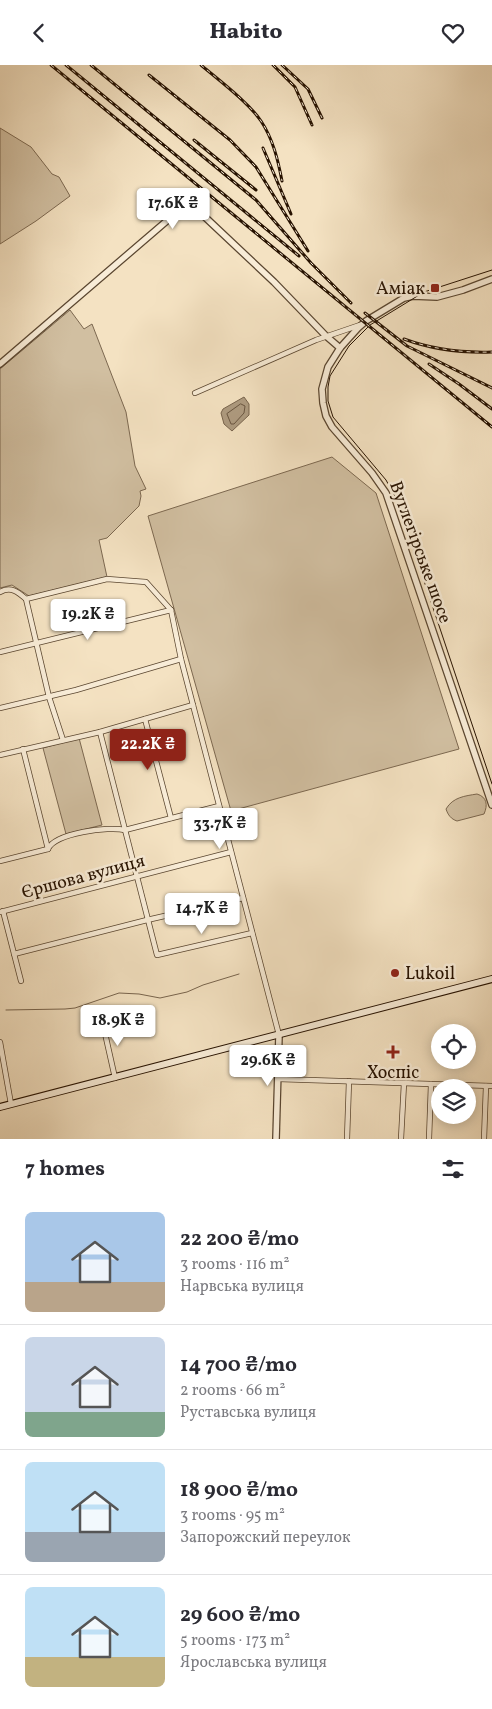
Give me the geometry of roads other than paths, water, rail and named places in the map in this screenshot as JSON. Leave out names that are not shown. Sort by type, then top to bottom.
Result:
[{"type":"main road","points":[[0,1107],[492,979]]},
{"type":"street","points":[[0,365],[176,213],[190,209],[206,219],[274,282],[340,348]]},
{"type":"street","name":"Вуглегірське шосе","points":[[492,279],[437,297],[407,297],[362,324],[340,348],[328,367],[323,382],[322,395],[324,411],[332,427],[372,473],[386,493],[492,805]]},
{"type":"street","points":[[195,393],[326,336],[362,324]]},
{"type":"street","points":[[26,599],[107,579],[146,582],[170,610],[278,1035],[276,1139]]},
{"type":"street","points":[[0,592],[5,590],[15,591],[26,599],[49,697],[63,740]]},
{"type":"street","points":[[0,652],[170,610]]},
{"type":"street","points":[[0,708],[49,697],[181,659]]},
{"type":"street","points":[[0,755],[100,732],[193,705]]},
{"type":"street","points":[[145,719],[170,818]]},
{"type":"street","points":[[100,732],[157,955],[252,933]]},
{"type":"street","points":[[23,749],[48,849]]},
{"type":"street","points":[[48,849],[50,843],[54,841],[81,833],[112,828],[125,830],[219,806]]},
{"type":"street","points":[[0,860],[48,849]]},
{"type":"street","name":"Єршова вулиця","points":[[1,911],[231,853]]},
{"type":"street","points":[[14,954],[243,898]]},
{"type":"street","points":[[1,911],[22,981]]},
{"type":"street","points":[[102,1020],[114,1078]]},
{"type":"street","points":[[0,1042],[11,1104]]},
{"type":"street","points":[[278,1079],[431,1084],[429,1139]]},
{"type":"street","points":[[347,1139],[349,1081]]},
{"type":"street","points":[[401,1139],[404,1083]]},
{"type":"street","points":[[476,1086],[492,1086]]},
{"type":"street","points":[[484,1139],[486,1086]]},
{"type":"water","points":[[244,397],[249,404],[249,415],[232,431],[224,424],[221,413],[223,409]]},
{"type":"waterway","points":[[6,1010],[75,1008],[119,993],[160,998],[187,992],[239,974]]},
{"type":"tram line","points":[[492,270],[424,292],[370,325],[349,346],[330,376],[328,387],[328,401],[333,417],[386,480],[397,500],[492,784]]},
{"type":"railway","points":[[51,65],[492,427]]},
{"type":"railway","points":[[66,65],[299,256]]},
{"type":"railway","points":[[91,65],[256,200],[311,263],[351,303]]},
{"type":"railway","points":[[201,65],[241,99],[261,121],[269,135],[282,181]]},
{"type":"railway","points":[[273,65],[295,87],[312,125]]},
{"type":"railway","points":[[282,65],[308,89],[322,118]]},
{"type":"railway","points":[[149,75],[230,140],[256,167],[308,251]]},
{"type":"railway","points":[[194,140],[256,190]]},
{"type":"railway","points":[[263,148],[291,214]]},
{"type":"railway","points":[[365,313],[407,346],[492,388]]},
{"type":"railway","points":[[404,339],[447,350],[492,352]]},
{"type":"railway","points":[[429,364],[492,409]]},
{"type":"place","name":"Аміак","points":[[435,288]]},
{"type":"place","name":"Lukoil","points":[[395,973]]},
{"type":"place","name":"Хоспіс","points":[[393,1052]]}]
